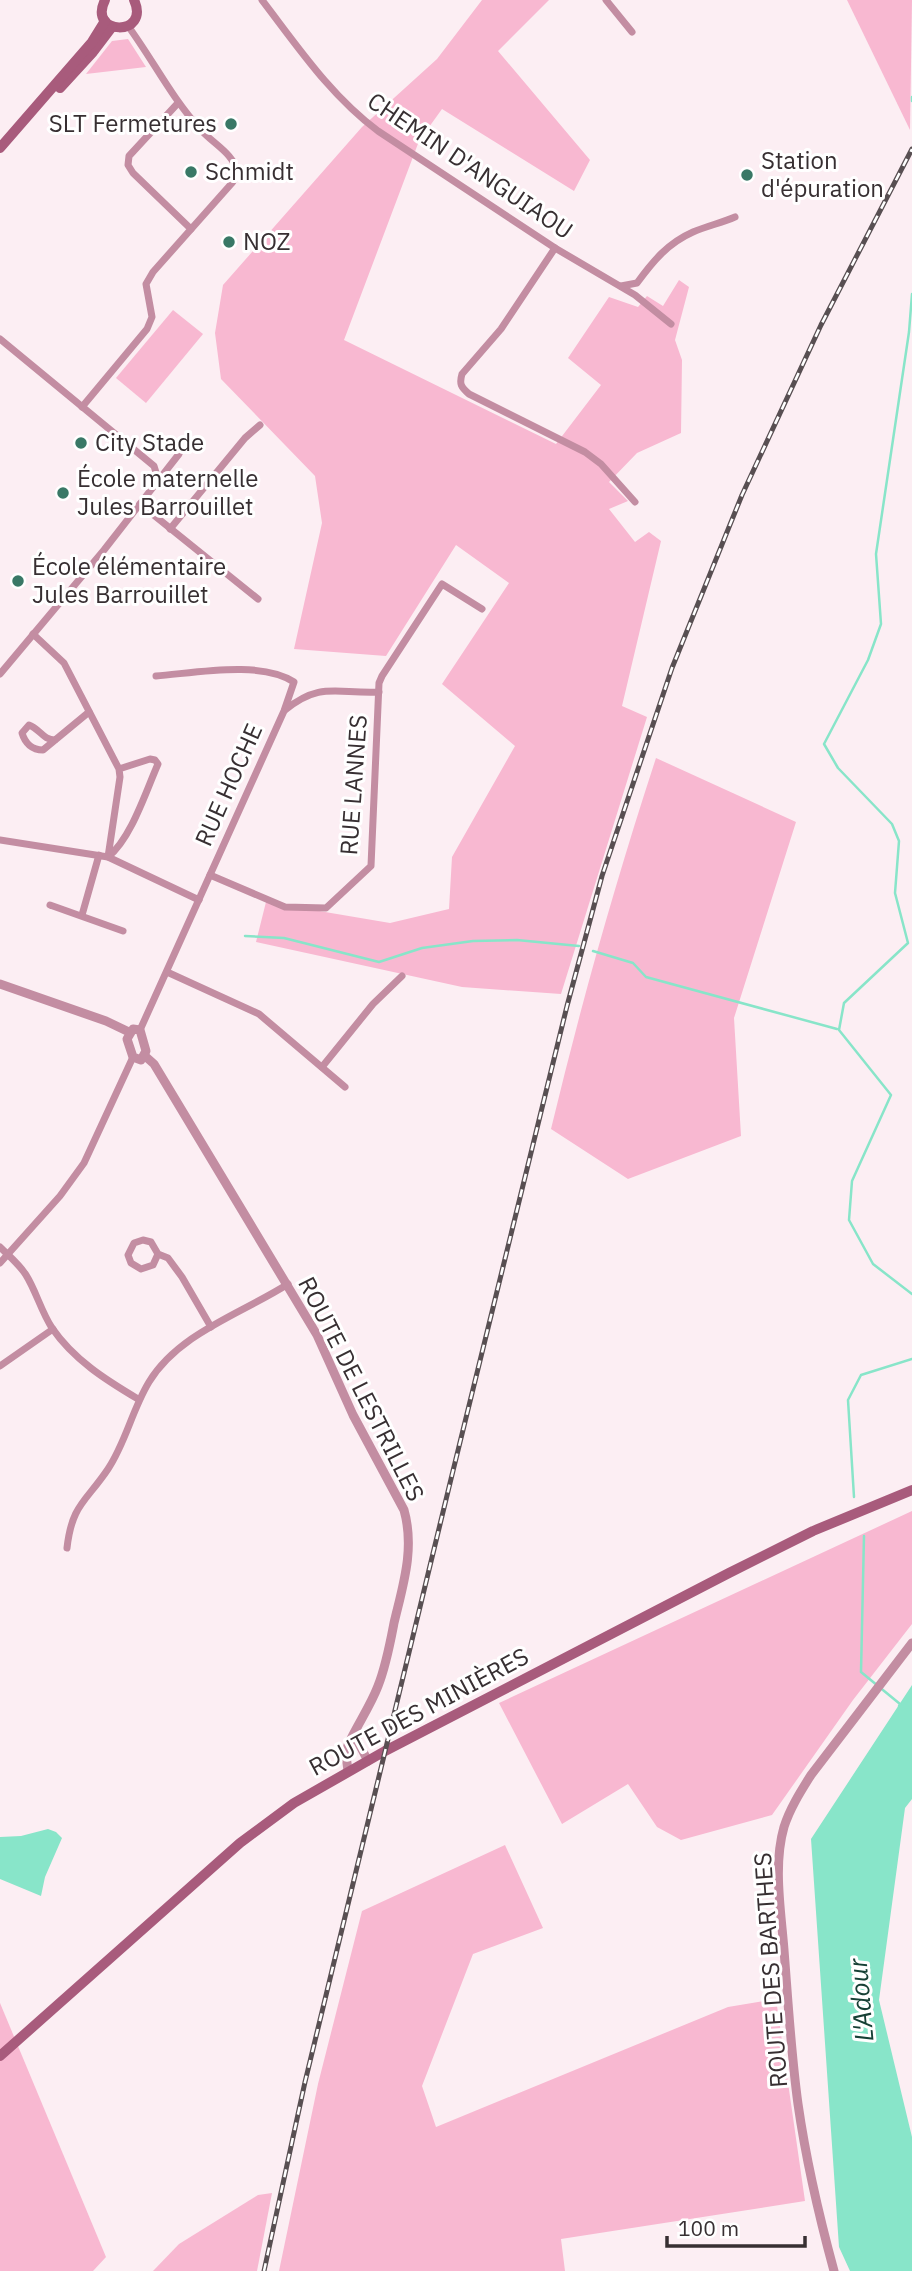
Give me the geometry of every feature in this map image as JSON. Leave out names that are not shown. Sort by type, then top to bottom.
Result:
[{"type":"main road","points":[[105,0],[102,10],[109,24],[123,28],[135,18],[136,1]]},
{"type":"main road","points":[[0,148],[109,24]]},
{"type":"main road","name":"ROUTE DES MINIÈRES","points":[[0,2056],[240,1843],[294,1804],[368,1760],[801,1537],[912,1490]]},
{"type":"street","name":"CHEMIN D'ANGUIAOU","points":[[262,0],[326,84],[377,131],[555,248],[635,295],[671,324]]},
{"type":"street","points":[[606,0],[632,32]]},
{"type":"street","points":[[82,407],[147,329],[152,317],[146,284],[153,272],[238,174],[236,164],[178,103],[128,26]]},
{"type":"street","points":[[178,103],[129,156],[128,165],[191,229]]},
{"type":"street","points":[[617,285],[637,283],[660,253],[674,242],[694,231],[735,217]]},
{"type":"street","points":[[555,248],[501,329],[462,374],[461,387],[469,394],[585,452],[601,464],[635,502]]},
{"type":"street","points":[[0,339],[153,466],[157,470],[158,480]]},
{"type":"street","points":[[170,528],[245,438],[260,425]]},
{"type":"street","points":[[0,674],[179,454]]},
{"type":"street","points":[[140,504],[258,599]]},
{"type":"street","name":"RUE LANNES","points":[[210,875],[285,908],[326,908],[371,866],[382,676],[442,584],[482,609]]},
{"type":"street","points":[[33,634],[64,663],[119,768],[108,857]]},
{"type":"street","name":"RUE HOCHE","points":[[140,1030],[284,711],[294,682],[283,675],[244,671],[156,676]]},
{"type":"street","name":"RUE LANNES","points":[[284,711],[320,690],[379,692]]},
{"type":"street","points":[[54,740],[89,712]]},
{"type":"street","points":[[108,857],[117,850],[124,837],[158,764],[150,759],[119,768]]},
{"type":"street","points":[[0,840],[108,857],[199,900]]},
{"type":"street","points":[[82,915],[99,855]]},
{"type":"street","points":[[50,905],[123,931]]},
{"type":"street","points":[[167,972],[259,1014],[345,1087]]},
{"type":"street","points":[[322,1067],[373,1004],[402,976]]},
{"type":"street","points":[[0,984],[129,1031]]},
{"type":"street","points":[[0,1263],[60,1196],[84,1163],[133,1057],[127,1039],[133,1028],[140,1030],[145,1056],[141,1060],[133,1057]]},
{"type":"street","name":"ROUTE DE LESTRILLES","points":[[145,1056],[154,1064],[288,1284],[317,1335],[353,1415],[404,1510],[409,1551],[406,1575],[378,1686],[348,1745],[348,1771]]},
{"type":"street","points":[[158,1254],[153,1265],[141,1269],[131,1263],[128,1255],[131,1246],[143,1240],[151,1242],[158,1254],[167,1258],[182,1277],[211,1327]]},
{"type":"street","points":[[0,1247],[26,1275],[53,1329],[86,1365],[138,1399]]},
{"type":"street","points":[[66,1548],[73,1514],[107,1471],[119,1450],[138,1399],[163,1364],[183,1345],[211,1327],[288,1284]]},
{"type":"street","points":[[1,1363],[53,1329]]},
{"type":"street","name":"ROUTE DES BARTHES","points":[[834,2271],[822,2227],[798,2103],[784,1950],[780,1859],[785,1827],[797,1797],[857,1713],[912,1643]]},
{"type":"street","points":[[356,1727],[358,1740],[368,1760]]},
{"type":"shaded area","points":[[482,0],[549,0],[498,51],[590,160],[574,191],[442,109],[419,141],[344,340],[556,444],[601,385],[568,358],[609,297],[638,307],[647,296],[663,306],[679,280],[689,287],[675,340],[682,360],[681,433],[637,453],[609,482],[628,501],[609,509],[635,542],[649,532],[661,541],[622,706],[647,717],[561,994],[462,987],[256,942],[266,902],[390,923],[449,909],[452,857],[515,746],[442,684],[509,583],[456,545],[386,656],[294,649],[322,523],[315,476],[221,379],[215,333],[223,285],[362,127],[437,59]]},
{"type":"shaded area","points":[[847,0],[912,0],[910,130]]},
{"type":"shaded area","points":[[128,39],[146,67],[86,74],[112,41]]},
{"type":"shaded area","points":[[173,310],[203,334],[146,403],[116,378]]},
{"type":"shaded area","points":[[656,758],[796,822],[734,1018],[741,1136],[628,1179],[551,1129],[600,942]]},
{"type":"shaded area","points":[[912,1511],[912,1624],[853,1700],[772,1815],[681,1840],[657,1827],[628,1784],[562,1824],[499,1703]]},
{"type":"shaded area","points":[[505,1845],[543,1928],[473,1954],[422,2086],[436,2127],[728,2007],[776,1999],[805,2201],[561,2239],[565,2271],[279,2271],[318,2084],[362,1911]]},
{"type":"shaded area","points":[[0,2003],[106,2257],[93,2271],[0,2271]]},
{"type":"shaded area","points":[[272,2193],[257,2271],[153,2271],[179,2244],[258,2195]]},
{"type":"water","name":"L'Adour","points":[[912,1685],[912,1799],[905,1808],[879,2000],[912,2137],[912,2271],[850,2271],[839,2247],[811,1839]]},
{"type":"water","points":[[48,1829],[62,1838],[45,1877],[41,1896],[0,1879],[0,1837],[21,1836]]},
{"type":"waterway","points":[[912,294],[909,332],[876,554],[881,624],[868,660],[824,744],[838,768],[892,824],[899,841],[895,893],[908,943],[844,1003],[839,1030],[891,1095],[852,1181],[849,1220],[873,1264],[912,1294]]},
{"type":"waterway","points":[[245,936],[284,938],[379,962],[422,948],[473,941],[517,940],[579,946]]},
{"type":"waterway","points":[[593,951],[633,963],[646,977],[837,1029]]},
{"type":"waterway","points":[[854,1497],[848,1400],[861,1375],[912,1359]]},
{"type":"waterway","points":[[864,1536],[861,1672],[900,1704],[899,1706]]},
{"type":"railway","points":[[264,2271],[305,2082],[451,1479],[567,1006],[602,876],[672,668],[742,495],[821,325],[912,149]]},
{"type":"place","name":"SLT Fermetures","points":[[231,124]]},
{"type":"place","name":"Schmidt","points":[[191,172]]},
{"type":"place","name":"Station d'épuration","points":[[747,175]]},
{"type":"place","name":"NOZ","points":[[229,242]]},
{"type":"place","name":"City Stade","points":[[81,443]]},
{"type":"place","name":"École maternelle Jules Barrouillet","points":[[63,493]]},
{"type":"place","name":"École élémentaire Jules Barrouillet","points":[[18,581]]}]
